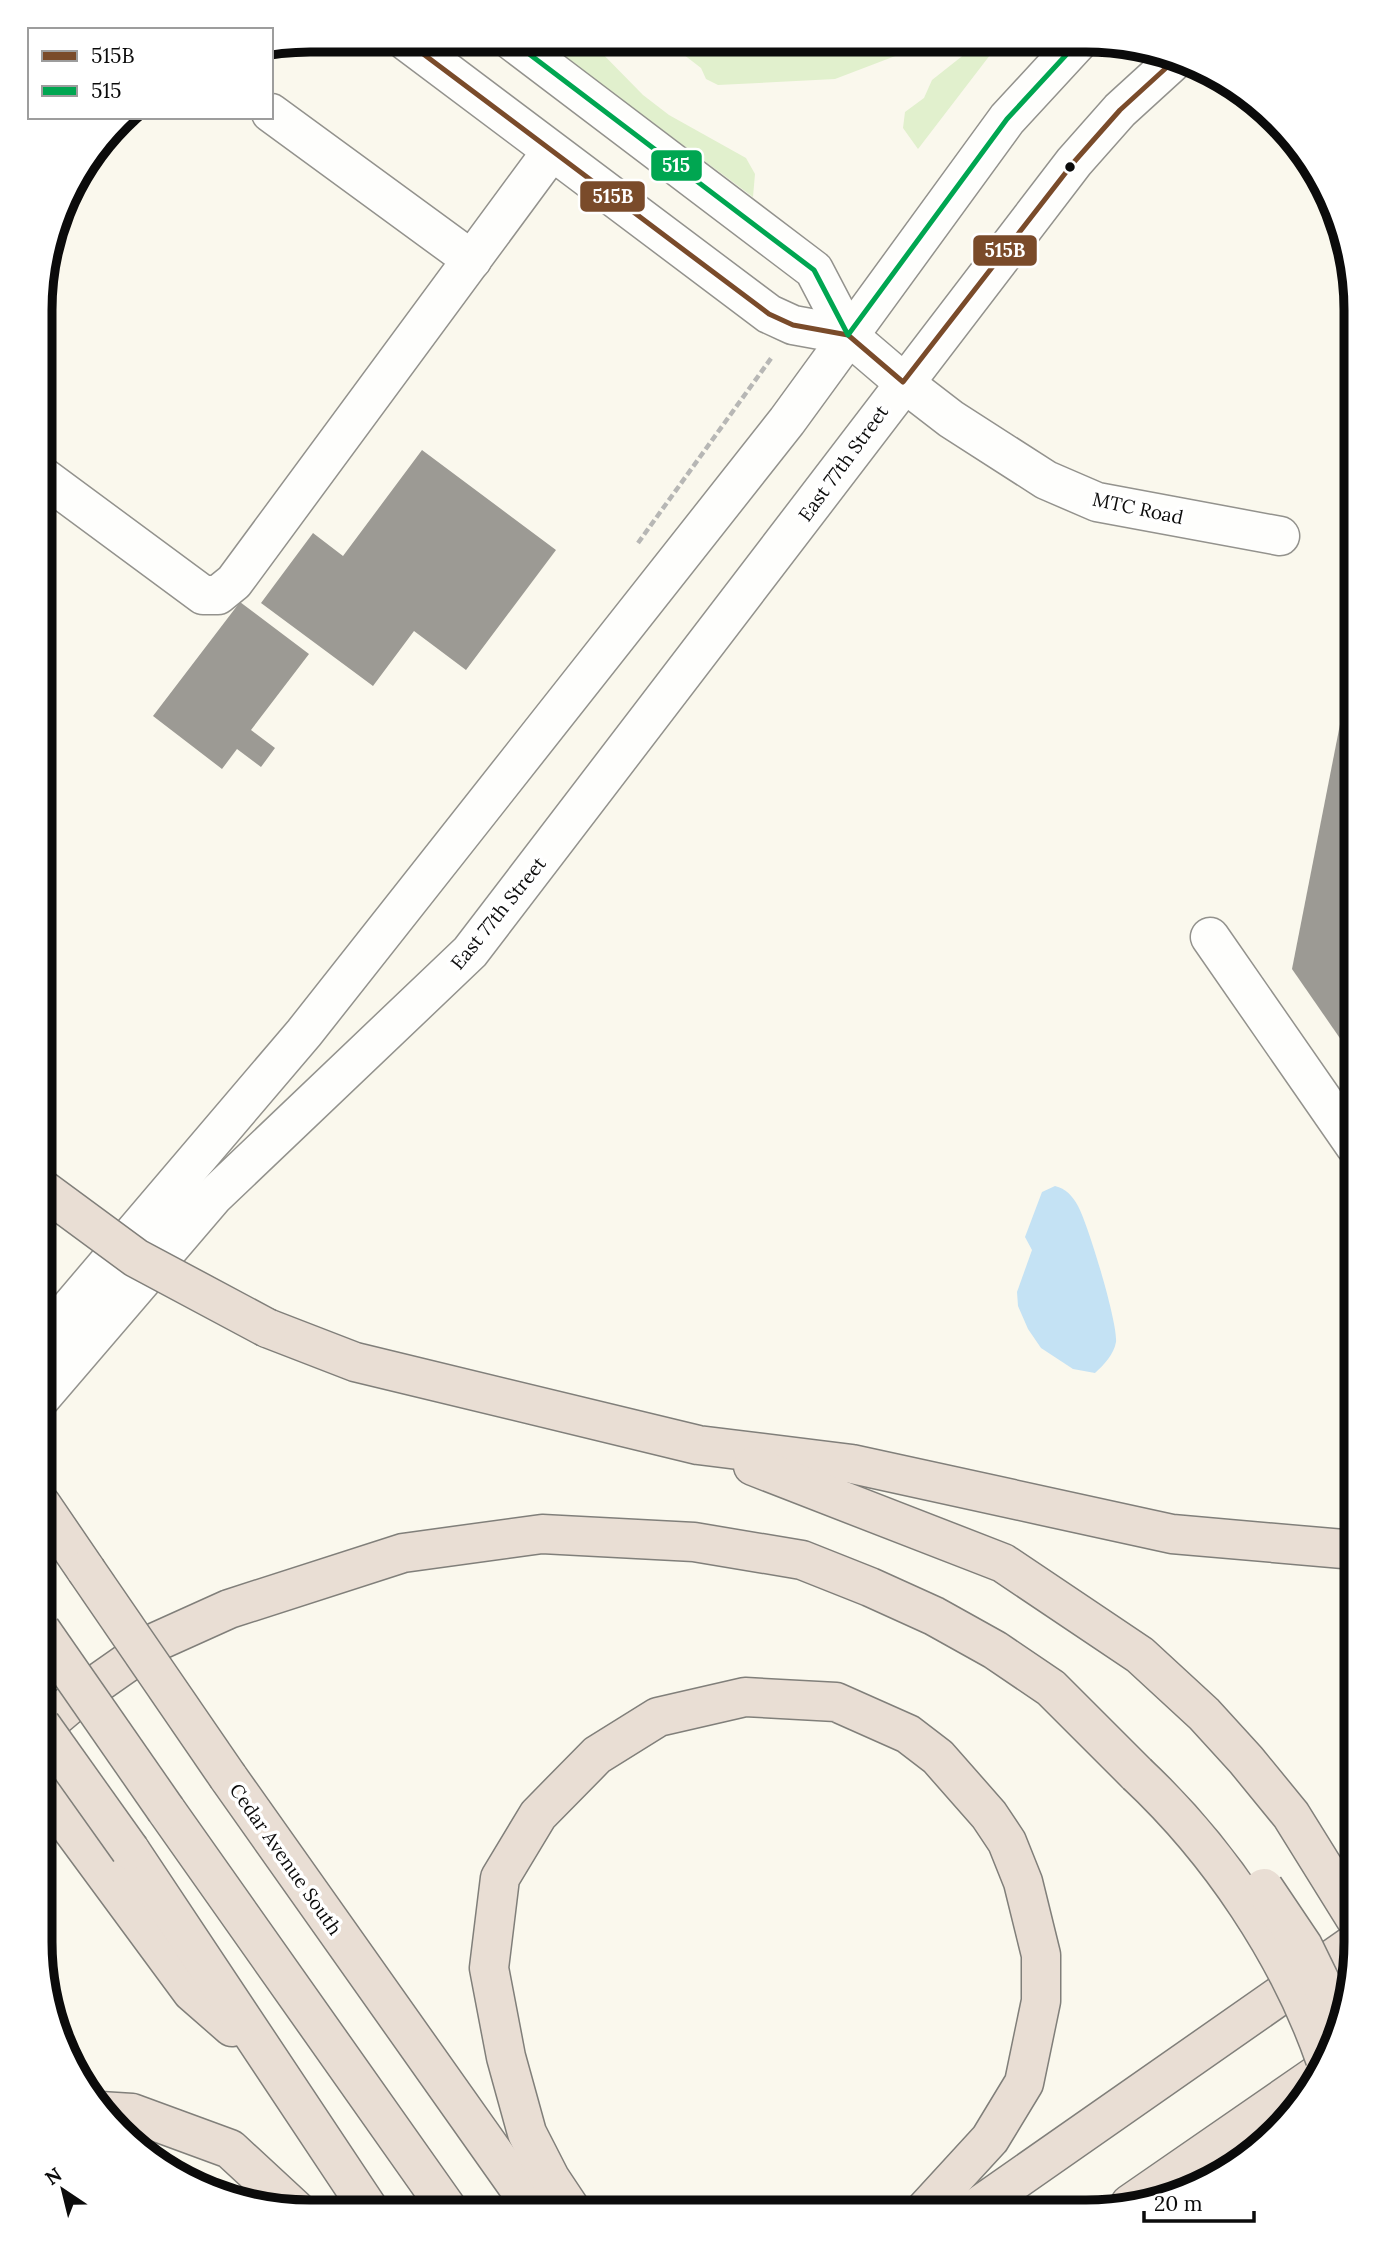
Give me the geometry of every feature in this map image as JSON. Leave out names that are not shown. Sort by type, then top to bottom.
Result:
[{"type":"highway","points":[[53,1197],[136,1258],[267,1328],[355,1362],[698,1446],[852,1464],[1172,1534],[1344,1549]]},
{"type":"highway","points":[[698,1446],[1003,1563],[1140,1655],[1204,1714],[1291,1815],[1344,1900]]},
{"type":"highway","name":"Cedar Avenue South","points":[[53,1522],[228,1777],[527,2200]]},
{"type":"highway","points":[[53,1717],[158,1641],[229,1609],[403,1553],[542,1534],[694,1542],[802,1560],[934,1616],[996,1650],[1051,1688],[1218,1827],[1263,1886],[1303,1946],[1334,2011]]},
{"type":"highway","points":[[53,1647],[441,2200]]},
{"type":"highway","points":[[565,2200],[527,2133],[506,2057],[489,1968],[499,1878],[538,1815],[597,1755],[658,1717],[745,1697],[836,1702],[908,1734],[938,1757],[989,1815],[1007,1842],[1023,1882],[1041,1955],[1041,2001],[1024,2083],[990,2139],[934,2200]]},
{"type":"highway","points":[[53,1749],[114,1858]]},
{"type":"highway","points":[[1145,1766],[1237,1892],[1285,1969],[1314,2027],[1321,2048]]},
{"type":"highway","points":[[53,1799],[114,1858],[270,2061],[363,2200]]},
{"type":"highway","points":[[987,2200],[1343,1951]]},
{"type":"highway","points":[[1145,2194],[1299,2087]]},
{"type":"highway","points":[[116,2112],[132,2113],[230,2149],[284,2199]]},
{"type":"street","points":[[420,52],[769,314],[793,325],[848,335]]},
{"type":"street","points":[[527,52],[814,270],[848,335]]},
{"type":"street","points":[[53,1328],[304,1033],[778,432],[1007,119],[1070,52]]},
{"type":"street","name":"East 77th Street","points":[[53,1384],[214,1196],[470,952],[1073,162],[1120,110],[1168,66]]},
{"type":"street","points":[[273,114],[472,260]]},
{"type":"street","points":[[53,484],[203,595],[218,595],[234,582],[551,152]]},
{"type":"street","name":"MTC Road","points":[[848,335],[951,419],[1046,480],[1070,492],[1097,502],[1280,536]]},
{"type":"street","points":[[1210,937],[1344,1130]]},
{"type":"green space","points":[[558,52],[601,52],[643,95],[669,115],[746,158],[755,174],[753,197]]},
{"type":"green space","points":[[680,52],[906,52],[835,79],[718,85],[706,79],[701,68]]},
{"type":"green space","points":[[967,52],[992,52],[918,149],[903,128],[905,112],[924,98],[932,80]]},
{"type":"water","points":[[1055,1186],[1071,1196],[1083,1216],[1112,1315],[1115,1346],[1108,1359],[1095,1373],[1073,1369],[1041,1348],[1028,1329],[1018,1306],[1017,1292],[1032,1250],[1025,1237],[1042,1192]]},
{"type":"building","points":[[422,450],[556,550],[466,670],[414,631],[373,686],[261,603],[313,533],[343,556]]},
{"type":"building","points":[[240,602],[309,654],[251,730],[275,748],[261,767],[237,749],[222,769],[153,716]]},
{"type":"building","points":[[1344,704],[1344,1044],[1292,969]]},
{"type":"transit line","name":"515B","points":[[421,52],[769,314],[793,325],[848,335],[903,382],[1074,162],[1120,110],[1168,66]]},
{"type":"transit line","name":"515","points":[[527,52],[814,270],[848,335],[1007,119],[1069,52]]}]
